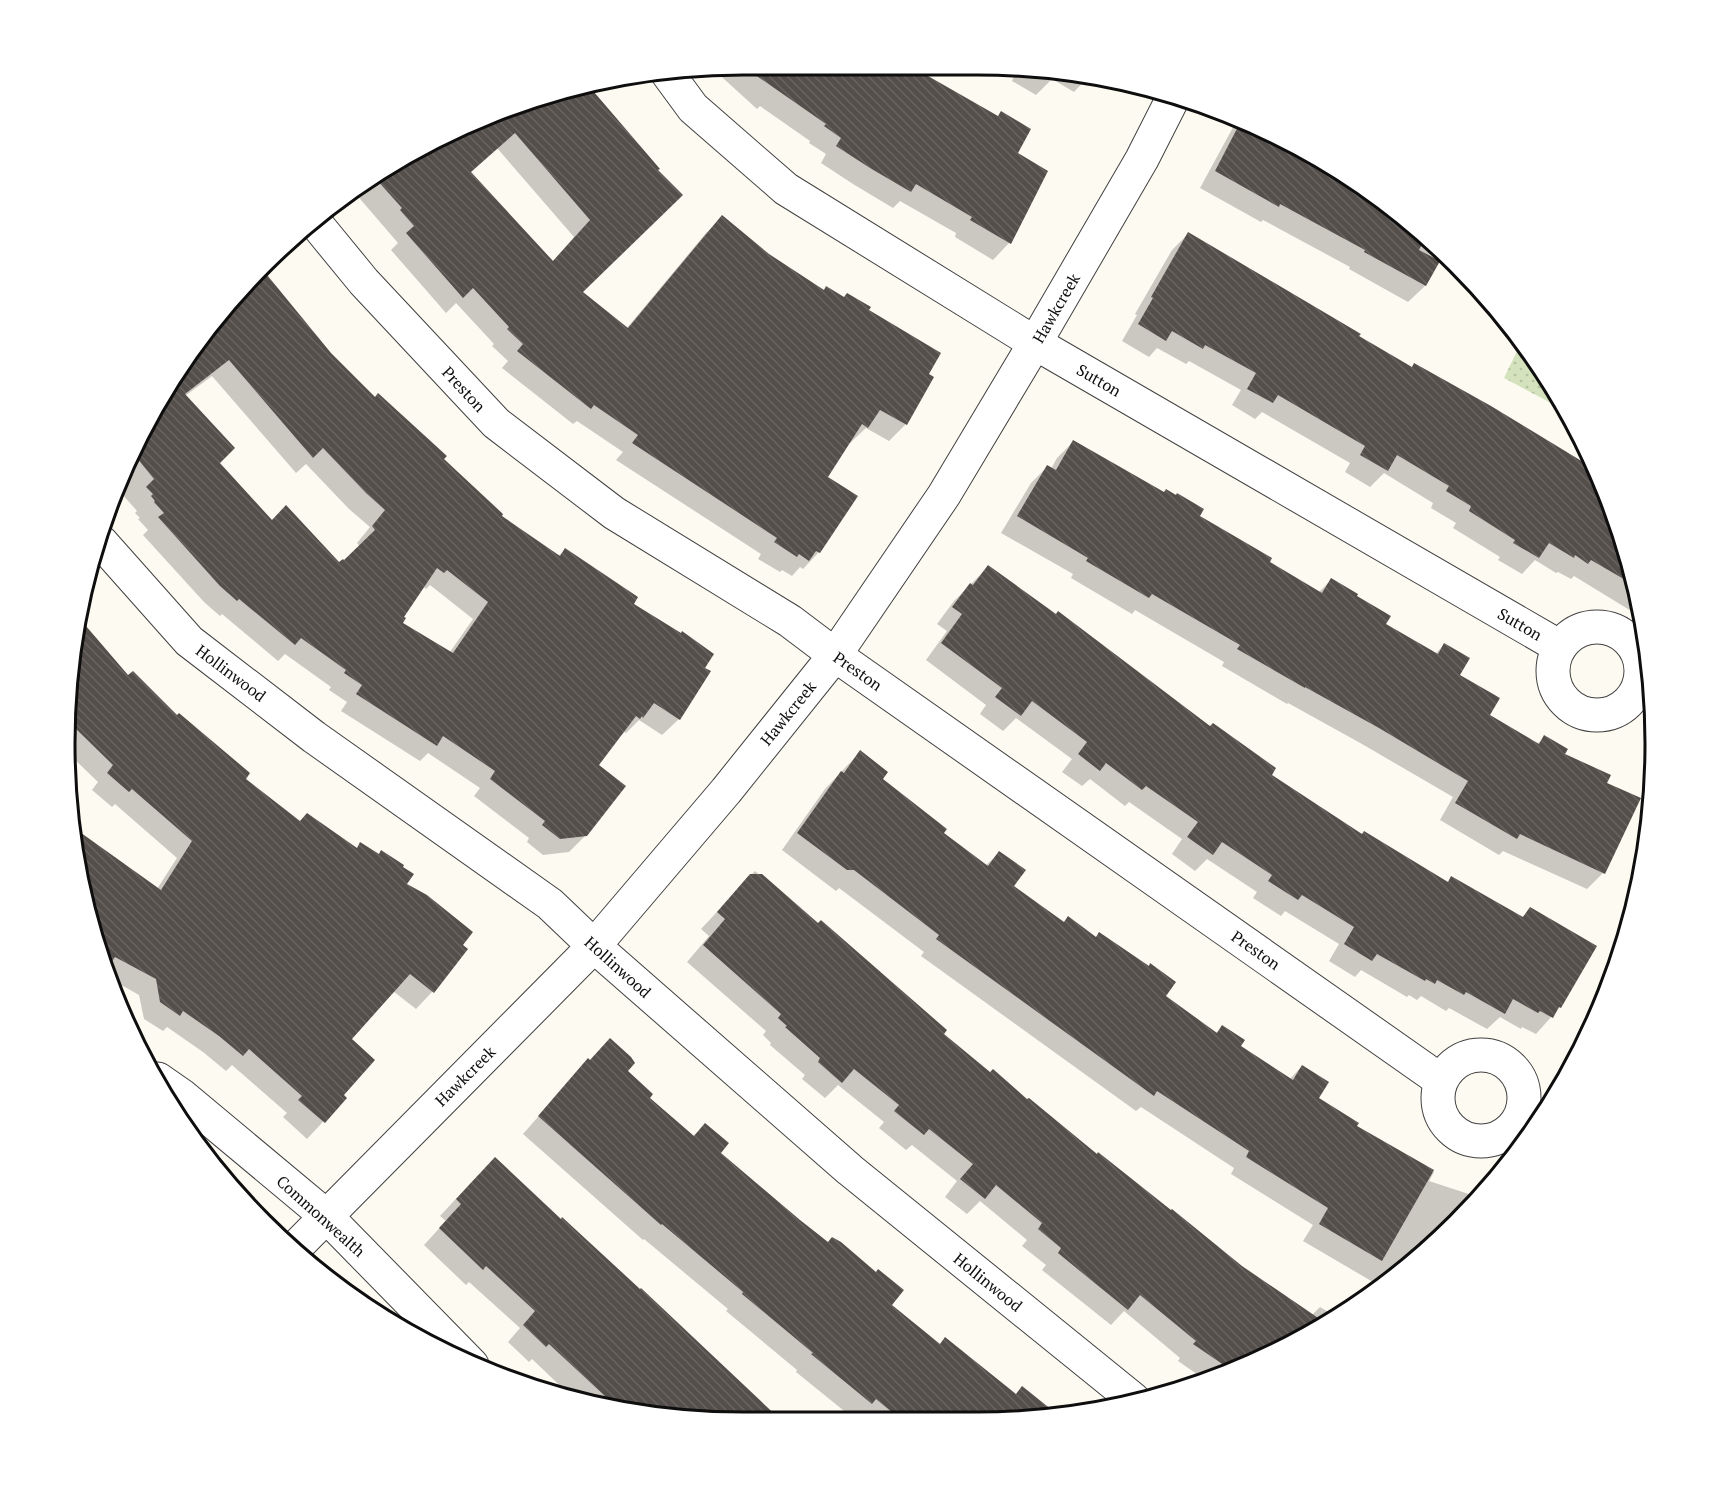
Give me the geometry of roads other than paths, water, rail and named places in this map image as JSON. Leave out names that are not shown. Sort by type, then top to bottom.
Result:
[{"type":"street","name":"Sutton","points":[[671,79],[693,108],[786,189],[1035,343],[1560,647]]},
{"type":"street","name":"Hawkcreek","points":[[300,1243],[594,946],[726,791],[835,655],[944,495],[1142,159],[1170,104]]},
{"type":"street","name":"Preston","points":[[319,228],[363,282],[496,423],[614,513],[790,621],[835,655],[1440,1080]]},
{"type":"street","name":"Hollinwood","points":[[105,547],[189,641],[314,737],[550,904],[594,946],[850,1170],[1127,1394]]},
{"type":"street","name":"Commonwealth","points":[[171,1088],[326,1216],[452,1345]]}]
